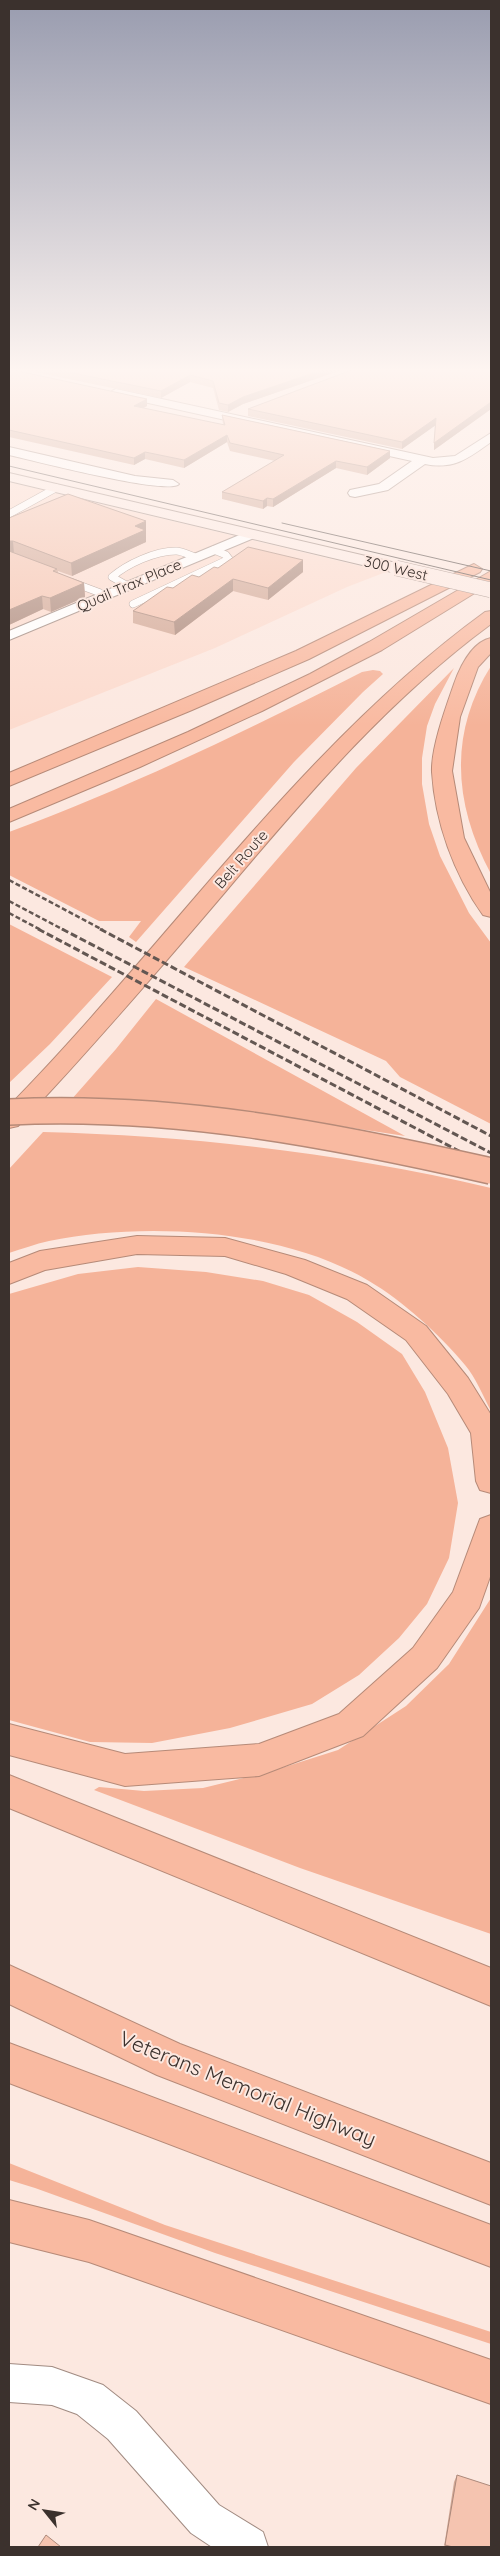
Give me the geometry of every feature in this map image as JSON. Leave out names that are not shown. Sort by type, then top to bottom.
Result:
[{"type":"highway","points":[[10,780],[270,670],[421,598],[491,559]]},
{"type":"highway","points":[[9,816],[158,753],[266,703],[379,645],[451,603],[491,576]]},
{"type":"highway","name":"Belt Route","points":[[9,1120],[114,1008],[307,784],[372,716],[440,652],[491,616]]},
{"type":"highway","points":[[491,643],[470,665],[452,717],[442,771],[454,838],[483,899],[491,910]]},
{"type":"highway","points":[[9,1112],[70,1109],[245,1123],[384,1147],[491,1171]]},
{"type":"highway","points":[[9,1274],[40,1261],[137,1245],[225,1247],[295,1266],[357,1292],[416,1333],[458,1386],[486,1432],[491,1481]]},
{"type":"highway","points":[[9,1740],[125,1770],[259,1760],[351,1725],[425,1658],[462,1606],[467,1598],[491,1528]]},
{"type":"highway","points":[[9,1790],[491,1987]]},
{"type":"highway","name":"Veterans Memorial Highway","points":[[9,1984],[171,2061],[491,2184]]},
{"type":"highway","points":[[9,2063],[491,2246]]},
{"type":"highway","points":[[9,2221],[89,2241],[491,2382]]},
{"type":"street","name":"300 West","points":[[53,487],[249,535],[491,590]]},
{"type":"street","points":[[355,493],[382,487]]},
{"type":"street","name":"Quail Trax Place","points":[[9,636],[249,535]]},
{"type":"street","points":[[9,2383],[52,2386],[89,2399],[122,2425],[205,2518],[248,2547]]},
{"type":"lane","points":[[9,514],[56,488]]},
{"type":"lane","points":[[133,604],[214,568],[229,558],[214,550]]},
{"type":"lane","points":[[63,579],[106,595]]},
{"type":"shaded area","points":[[9,487],[31,487],[386,572],[347,587],[215,648],[9,730]]},
{"type":"shaded area","points":[[491,666],[491,874],[469,822],[463,796],[461,770],[462,744],[468,717],[477,692]]},
{"type":"shaded area","points":[[454,668],[435,704],[427,726],[422,758],[422,784],[429,824],[440,856],[469,913],[491,943],[491,1124],[400,1077],[386,1061],[184,967],[356,768]]},
{"type":"shaded area","points":[[380,671],[383,674],[294,762],[136,942],[129,937],[141,921],[99,921],[9,875],[9,832],[143,777],[275,716],[362,672]]},
{"type":"shaded area","points":[[9,924],[112,977],[50,1044],[9,1083]]},
{"type":"shaded area","points":[[156,999],[405,1136],[254,1113],[71,1100],[116,1049]]},
{"type":"shaded area","points":[[43,1132],[100,1134],[268,1148],[380,1165],[491,1188],[491,1411],[476,1381],[465,1365],[408,1308],[369,1281],[334,1264],[296,1250],[255,1240],[213,1234],[170,1231],[87,1235],[49,1241],[9,1253],[9,1169]]},
{"type":"shaded area","points":[[138,1267],[206,1272],[263,1281],[309,1295],[357,1322],[402,1354],[425,1392],[448,1448],[458,1503],[449,1558],[427,1604],[399,1638],[359,1675],[312,1704],[230,1728],[152,1743],[90,1742],[9,1720],[9,1294],[78,1274]]},
{"type":"shaded area","points":[[491,1598],[491,1934],[300,1868],[94,1790],[99,1787],[144,1791],[203,1788],[272,1771],[338,1750],[406,1706],[449,1664]]},
{"type":"shaded area","points":[[9,2163],[165,2225],[491,2332],[491,2344],[215,2253],[9,2180]]},
{"type":"building","points":[[230,487],[292,487],[273,499],[267,498],[263,501],[222,492]]},
{"type":"building","points":[[68,494],[146,521],[135,526],[145,530],[71,563],[9,541],[9,518]]},
{"type":"building","points":[[248,547],[303,560],[268,588],[233,579],[174,622],[133,611],[167,587],[173,588],[192,575],[199,577],[214,567],[218,568]]},
{"type":"building","points":[[9,551],[57,569],[53,571],[84,583],[50,598],[42,596],[9,610]]},
{"type":"building","points":[[457,2475],[491,2486],[491,2547],[453,2547],[445,2545]]},
{"type":"building","points":[[46,2535],[61,2547],[38,2547]]},
{"type":"tram line","points":[[99,487],[491,580]]},
{"type":"tram line","points":[[282,523],[491,571]]},
{"type":"railway","points":[[9,880],[103,930]]},
{"type":"railway","points":[[9,901],[64,930]]},
{"type":"railway","points":[[9,913],[41,930]]},
{"type":"railway","points":[[38,929],[491,1168]]},
{"type":"railway","points":[[62,929],[491,1153]]},
{"type":"railway","points":[[100,929],[491,1136]]}]
